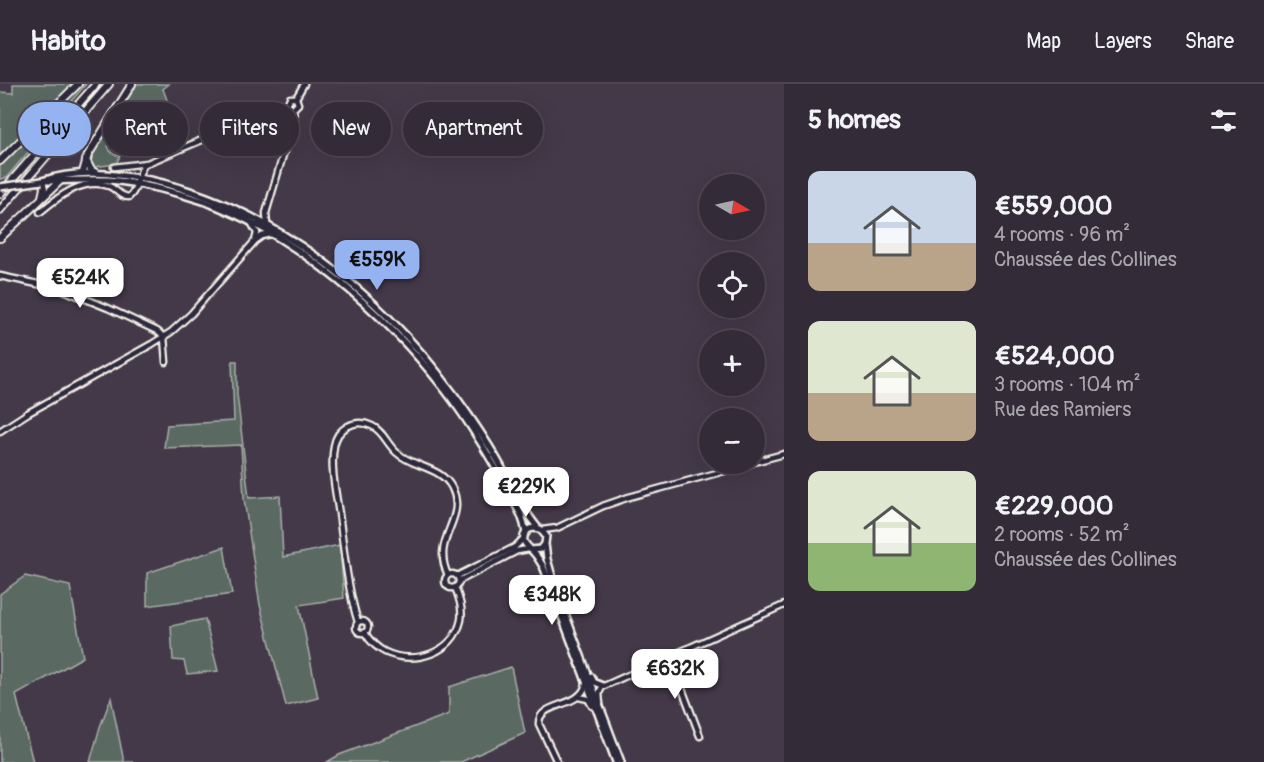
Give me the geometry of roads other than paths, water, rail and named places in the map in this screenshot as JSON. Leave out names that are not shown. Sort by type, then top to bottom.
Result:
[{"type":"highway","points":[[0,160],[78,84]]},
{"type":"highway","points":[[0,194],[96,84]]},
{"type":"highway","points":[[0,210],[109,84]]},
{"type":"highway","points":[[83,172],[86,159],[132,84]]},
{"type":"highway","points":[[86,159],[91,170],[96,173]]},
{"type":"highway","points":[[42,197],[47,182]]},
{"type":"highway","points":[[0,238],[60,182]]},
{"type":"main road","points":[[0,187],[78,177],[83,172],[137,181]]},
{"type":"main road","points":[[47,182],[137,181],[167,184],[209,197],[323,262],[368,299],[415,346],[450,393],[487,451],[521,515],[525,544],[543,566],[616,762]]},
{"type":"main road","points":[[265,227],[271,234],[327,272],[363,302],[450,393],[487,442],[527,513],[545,533],[549,567],[621,762]]},
{"type":"main road","points":[[525,536],[531,528],[540,529]]},
{"type":"main road","points":[[530,549],[538,550],[546,542]]},
{"type":"street","points":[[297,102],[296,98],[304,84]]},
{"type":"street","points":[[288,102],[290,98],[296,98]]},
{"type":"street","points":[[114,167],[148,162],[200,140]]},
{"type":"street","points":[[265,227],[266,213],[283,156]]},
{"type":"street","points":[[39,212],[56,198],[75,188],[89,185],[111,187],[121,196],[129,198],[134,193],[142,167],[148,162]]},
{"type":"street","points":[[255,241],[256,230],[251,220],[266,213]]},
{"type":"street","points":[[0,430],[164,337],[191,314],[255,241],[271,234]]},
{"type":"street","points":[[0,276],[61,289],[157,331],[164,337],[166,362]]},
{"type":"street","points":[[448,575],[442,555],[457,504],[452,487],[440,473],[418,466],[394,451],[377,429],[369,424],[346,426],[337,436],[334,445],[334,477],[350,591],[358,622],[355,627],[362,634],[365,633],[386,653],[413,658],[443,648],[452,640],[461,619],[461,609],[455,587],[458,579],[515,547],[525,536]]},
{"type":"street","points":[[765,459],[784,454]]},
{"type":"street","points":[[540,529],[557,528],[603,506],[712,474]]},
{"type":"street","points":[[546,542],[557,528]]},
{"type":"street","points":[[458,579],[516,551],[530,549]]},
{"type":"street","points":[[448,575],[453,574],[458,579]]},
{"type":"street","points":[[448,575],[445,579],[446,584],[449,588],[455,587]]},
{"type":"street","points":[[601,708],[599,693],[604,686],[784,604]]},
{"type":"street","points":[[358,622],[363,621],[367,624],[368,630],[365,633]]},
{"type":"street","points":[[574,639],[594,682],[604,686]]},
{"type":"street","points":[[670,657],[700,736]]},
{"type":"street","points":[[557,762],[538,720],[543,713],[579,697],[585,690],[586,684]]},
{"type":"street","points":[[579,697],[591,701],[606,742],[611,748]]}]
